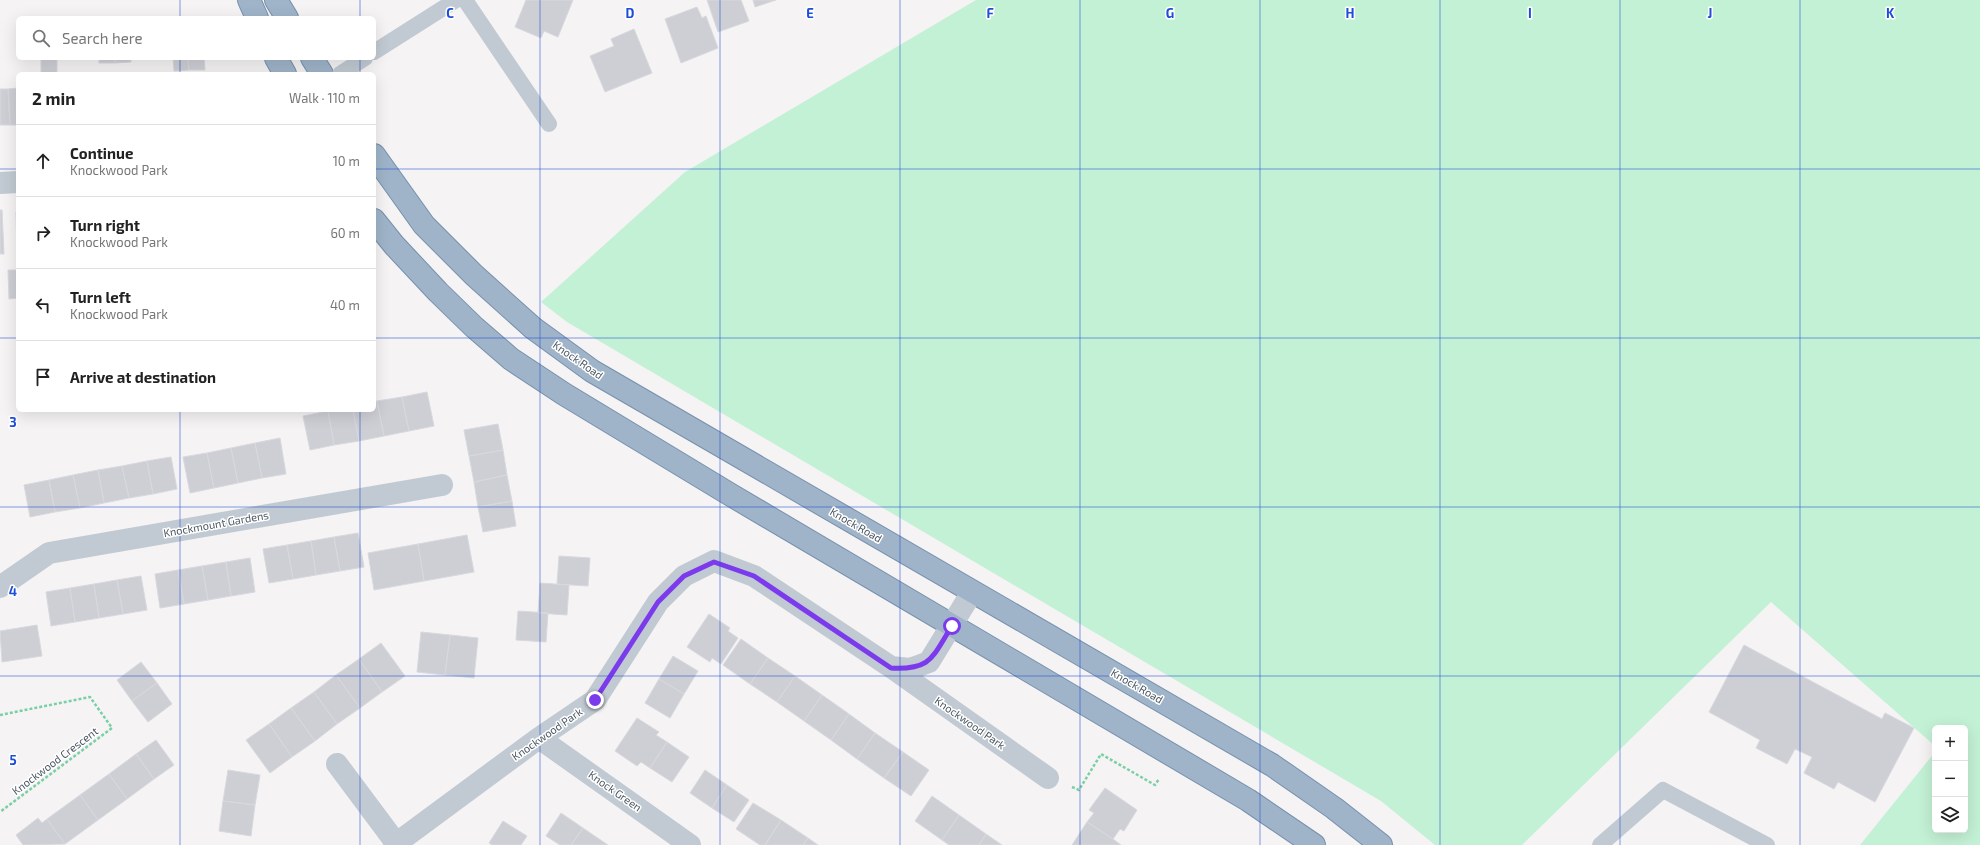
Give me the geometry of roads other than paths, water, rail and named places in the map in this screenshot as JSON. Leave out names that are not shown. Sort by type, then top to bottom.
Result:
[{"type":"highway","points":[[248,0],[256,16]]},
{"type":"highway","points":[[276,0],[286,16]]},
{"type":"highway","points":[[277,60],[284,72]]},
{"type":"highway","points":[[313,60],[321,72]]},
{"type":"highway","name":"Knock Road","points":[[376,158],[424,225],[474,275],[533,328],[592,371],[1272,765],[1334,808],[1381,845]]},
{"type":"highway","points":[[376,222],[394,245],[438,292],[474,327],[511,359],[564,394],[731,496],[1248,800],[1314,845]]},
{"type":"street","points":[[0,183],[16,182]]},
{"type":"street","name":"Knockmount Gardens","points":[[0,587],[49,553],[442,485]]},
{"type":"street","name":"Knockwood Park","points":[[395,844],[540,738],[595,700],[658,602],[684,576],[714,562],[754,576],[891,668],[1048,778]]},
{"type":"street","points":[[891,668],[910,669],[930,662],[972,592]]},
{"type":"street","name":"Knock Green","points":[[540,738],[690,845]]},
{"type":"street","points":[[336,764],[395,844]]},
{"type":"lane","points":[[376,51],[456,0]]},
{"type":"lane","points":[[465,0],[549,124]]},
{"type":"lane","points":[[343,72],[362,60]]},
{"type":"lane","points":[[1600,845],[1663,790],[1767,845]]}]
